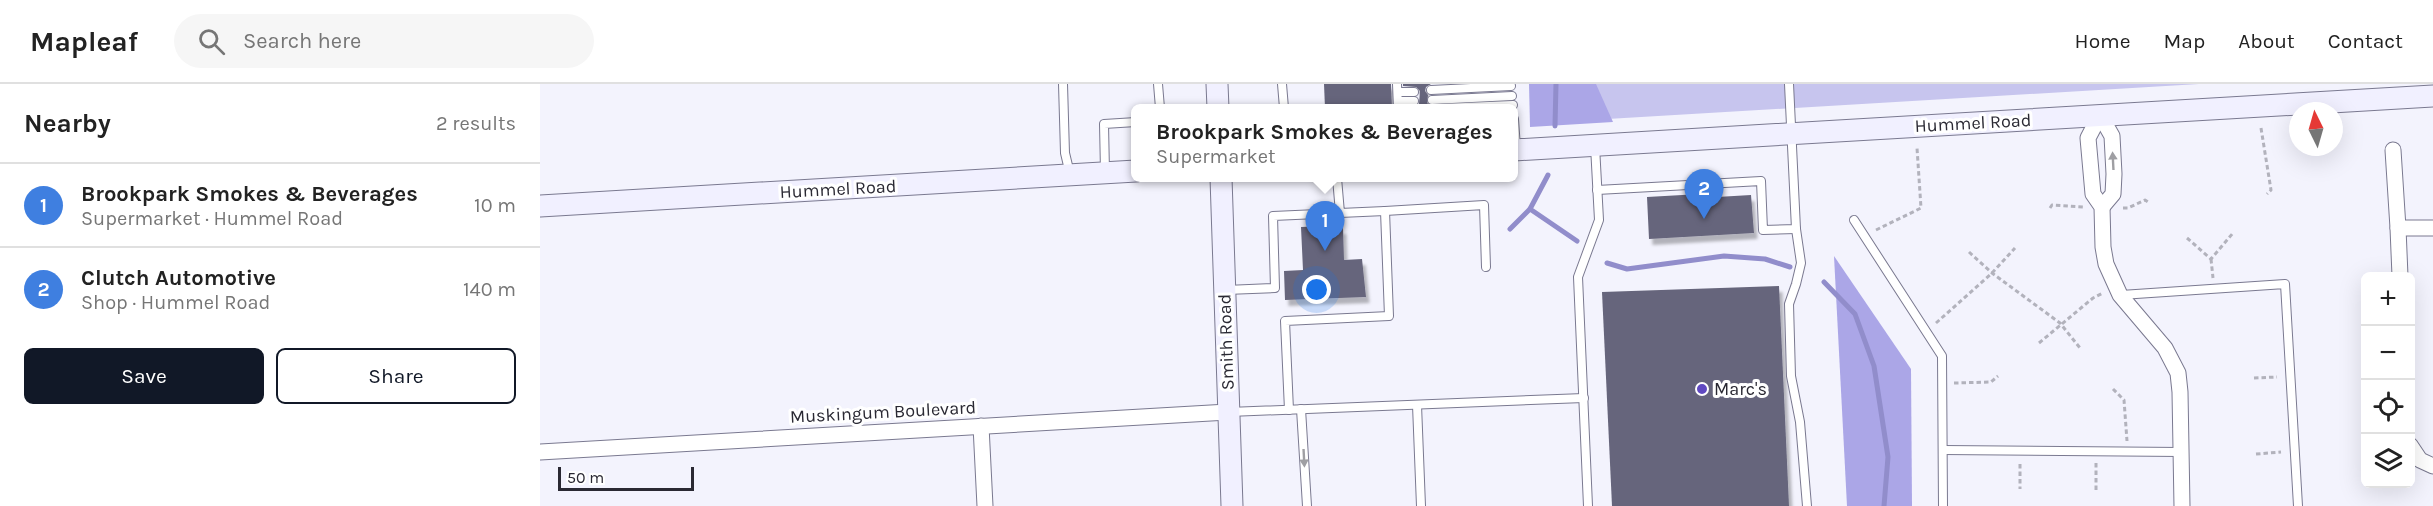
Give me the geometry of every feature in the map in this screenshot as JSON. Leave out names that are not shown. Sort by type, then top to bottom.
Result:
[{"type":"street","points":[[1217,84],[1218,104]]},
{"type":"street","name":"Hummel Road","points":[[1518,149],[2433,96]]},
{"type":"street","points":[[2100,115],[2112,136],[2114,174],[2113,194],[2102,207]]},
{"type":"street","points":[[2100,115],[2088,138],[2093,194],[2102,207],[2103,247],[2106,264],[2120,295],[2156,337],[2173,361],[2178,373],[2182,506]]},
{"type":"street","points":[[2393,150],[2400,272]]},
{"type":"street","name":"Hummel Road","points":[[540,206],[1131,171]]},
{"type":"street","name":"Smith Road","points":[[1221,182],[1232,506]]},
{"type":"street","points":[[2398,228],[2433,228]]},
{"type":"street","name":"Muskingum Boulevard","points":[[540,452],[1228,412]]},
{"type":"street","points":[[981,426],[985,506]]},
{"type":"street","points":[[2415,452],[2420,460],[2433,466]]},
{"type":"lane","points":[[1063,84],[1065,153],[1070,175]]},
{"type":"lane","points":[[1158,84],[1160,104]]},
{"type":"lane","points":[[1282,84],[1284,104]]},
{"type":"lane","points":[[1789,84],[1796,230],[1801,263],[1789,304],[1791,366],[1800,422],[1807,506]]},
{"type":"lane","points":[[1431,90],[1511,85],[1513,104]]},
{"type":"lane","points":[[1398,104],[1397,88],[1414,92]]},
{"type":"lane","points":[[1432,100],[1512,96]]},
{"type":"lane","points":[[1401,104],[1414,100]]},
{"type":"lane","points":[[1105,173],[1104,124],[1131,122]]},
{"type":"lane","points":[[1588,506],[1578,277],[1581,264],[1598,227],[1595,145]]},
{"type":"lane","points":[[1337,182],[1340,213]]},
{"type":"lane","points":[[1597,190],[1761,182],[1763,231],[1796,230]]},
{"type":"lane","points":[[1224,290],[1275,288],[1273,216],[1484,205],[1486,267]]},
{"type":"lane","points":[[1289,410],[1285,321],[1389,316],[1385,211]]},
{"type":"lane","points":[[1854,220],[1942,356],[1943,506]]},
{"type":"lane","points":[[2120,295],[2285,284],[2298,506]]},
{"type":"lane","points":[[1228,412],[1584,398]]},
{"type":"lane","points":[[1417,405],[1421,506]]},
{"type":"lane","points":[[1301,410],[1307,506]]},
{"type":"lane","points":[[1943,450],[2182,452]]},
{"type":"path","points":[[2261,128],[2271,190],[2267,194]]},
{"type":"path","points":[[1885,226],[1921,208],[1917,148]]},
{"type":"path","points":[[2119,208],[2128,208],[2145,200],[2148,202]]},
{"type":"path","points":[[2050,208],[2052,205],[2086,207]]},
{"type":"path","points":[[2187,238],[2211,261],[2233,234]]},
{"type":"path","points":[[1945,317],[1992,273],[2014,248]]},
{"type":"path","points":[[1969,252],[1992,273],[2061,324],[2080,348]]},
{"type":"path","points":[[2039,343],[2093,298]]},
{"type":"path","points":[[1967,383],[1991,382],[1998,376]]},
{"type":"path","points":[[2254,378],[2266,377]]},
{"type":"path","points":[[2113,389],[2124,400],[2127,425]]},
{"type":"path","points":[[2256,454],[2272,453]]},
{"type":"path","points":[[2020,476],[2020,489]]},
{"type":"path","points":[[2096,476],[2096,491]]},
{"type":"shaded area","points":[[1529,84],[1596,84],[1613,122],[1530,127]]},
{"type":"shaded area","points":[[1555,84],[2199,84],[1557,122]]},
{"type":"shaded area","points":[[1834,256],[1911,369],[1912,506],[1847,506]]},
{"type":"building","points":[[1324,84],[1391,84],[1392,104],[1325,104]]},
{"type":"building","points":[[1403,84],[1431,84],[1426,87],[1425,91],[1428,95],[1428,104],[1419,104],[1420,91],[1416,87],[1403,86]]},
{"type":"building","points":[[1700,194],[1700,198],[1751,195],[1754,233],[1649,239],[1647,197]]},
{"type":"building","points":[[1326,226],[1326,229],[1343,228],[1344,260],[1362,259],[1366,297],[1285,300],[1284,271],[1303,270],[1301,227]]},
{"type":"building","points":[[1779,286],[1789,506],[1612,506],[1602,292]]},
{"type":"waterway","points":[[1555,126],[1556,84]]},
{"type":"waterway","points":[[1548,175],[1530,209],[1577,241]]},
{"type":"waterway","points":[[1510,229],[1530,209]]},
{"type":"waterway","points":[[1607,263],[1627,269],[1724,256],[1765,259],[1790,267]]},
{"type":"waterway","points":[[1824,282],[1855,314],[1874,366],[1888,457],[1884,506]]},
{"type":"place","name":"Clutch Automotive","points":[[1704,219]]},
{"type":"place","name":"Brookpark Smokes & Beverages","points":[[1325,251]]},
{"type":"place","name":"Marc's","points":[[1702,389]]}]
